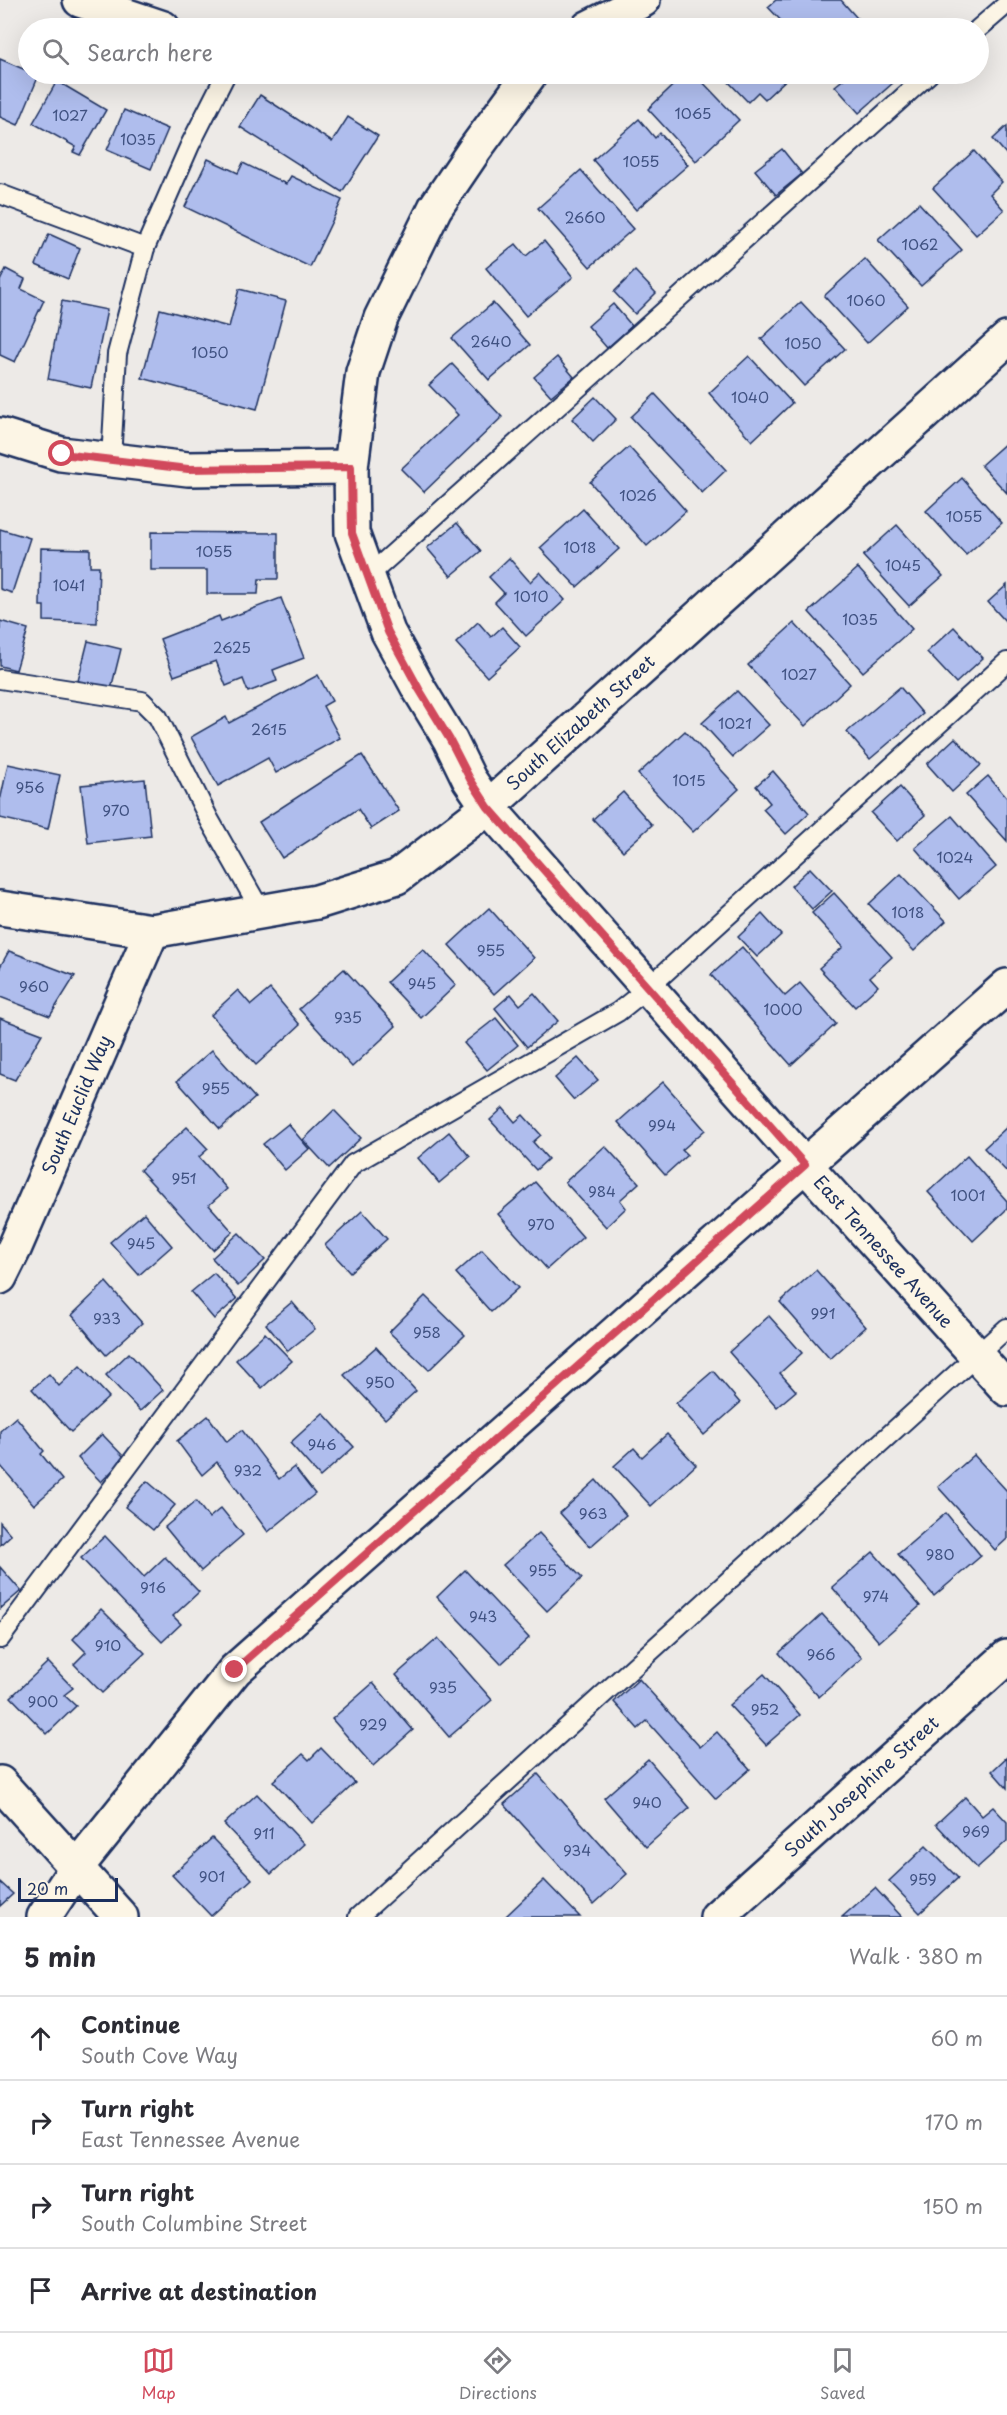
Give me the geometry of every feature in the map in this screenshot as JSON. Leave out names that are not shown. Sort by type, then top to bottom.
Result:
[{"type":"street","points":[[80,0],[133,18]]},
{"type":"street","points":[[608,18],[643,0]]},
{"type":"street","name":"East Tennessee Avenue","points":[[523,84],[435,208],[381,318],[363,372],[351,467],[352,533],[367,577],[388,632],[488,807],[1007,1389]]},
{"type":"street","name":"South Elizabeth Street","points":[[0,908],[152,931],[316,902],[397,877],[488,807],[1007,339]]},
{"type":"street","points":[[0,435],[62,454],[188,469],[351,467]]},
{"type":"street","name":"South Euclid Way","points":[[0,1277],[152,931]]},
{"type":"street","points":[[44,1917],[76,1868],[235,1670],[1007,986]]},
{"type":"street","name":"South Josephine Street","points":[[717,1917],[1007,1657]]},
{"type":"street","points":[[0,1783],[121,1917]]},
{"type":"lane","points":[[989,20],[1007,4]]},
{"type":"lane","points":[[111,460],[117,354],[145,248],[185,155],[221,84]]},
{"type":"lane","points":[[367,577],[918,84]]},
{"type":"lane","points":[[0,194],[145,248]]},
{"type":"lane","points":[[0,1639],[353,1164],[618,1012],[648,988],[1007,662]]},
{"type":"lane","points":[[0,679],[142,701],[158,717],[209,819],[261,912]]},
{"type":"lane","points":[[358,1917],[1007,1328]]},
{"type":"building","points":[[776,0],[841,0],[857,18],[778,18],[768,7]]},
{"type":"building","points":[[0,59],[18,67],[18,84],[35,84],[18,125],[0,117]]},
{"type":"building","points":[[55,84],[62,84],[106,110],[80,155],[73,152],[76,147],[33,123]]},
{"type":"building","points":[[674,84],[705,84],[739,120],[696,161],[648,109]]},
{"type":"building","points":[[731,84],[781,84],[765,99],[758,92],[748,102]]},
{"type":"building","points":[[838,84],[892,84],[859,113],[835,86]]},
{"type":"building","points":[[260,95],[332,142],[348,117],[378,136],[342,192],[240,127]]},
{"type":"building","points":[[124,110],[168,129],[151,169],[107,150]]},
{"type":"building","points":[[639,119],[655,138],[660,133],[688,165],[636,210],[593,160]]},
{"type":"building","points":[[1007,126],[1007,155],[993,139]]},
{"type":"building","points":[[782,149],[802,174],[776,195],[755,170]]},
{"type":"building","points":[[974,151],[1002,182],[990,194],[1004,210],[976,235],[933,188]]},
{"type":"building","points":[[208,159],[238,173],[243,163],[286,184],[291,176],[342,200],[310,267],[185,207]]},
{"type":"building","points":[[581,170],[633,229],[590,267],[538,208]]},
{"type":"building","points":[[919,203],[962,250],[921,286],[878,240]]},
{"type":"building","points":[[49,234],[80,248],[68,279],[36,265]]},
{"type":"building","points":[[544,241],[573,277],[526,316],[486,268],[516,244],[526,256]]},
{"type":"building","points":[[865,259],[908,306],[867,343],[824,296]]},
{"type":"building","points":[[6,269],[25,279],[21,289],[44,300],[15,362],[0,355],[0,281]]},
{"type":"building","points":[[635,271],[656,293],[635,314],[614,292]]},
{"type":"building","points":[[239,289],[286,301],[257,409],[142,378],[160,309],[229,327]]},
{"type":"building","points":[[62,301],[107,310],[91,388],[48,379]]},
{"type":"building","points":[[801,302],[845,349],[804,386],[761,339]]},
{"type":"building","points":[[493,303],[530,345],[489,380],[452,338]]},
{"type":"building","points":[[613,304],[632,326],[607,348],[588,326]]},
{"type":"building","points":[[749,356],[792,403],[752,441],[709,393]]},
{"type":"building","points":[[557,357],[574,377],[551,396],[534,377]]},
{"type":"building","points":[[452,364],[502,417],[424,492],[401,469],[458,415],[429,385]]},
{"type":"building","points":[[655,394],[726,470],[702,493],[631,417]]},
{"type":"building","points":[[595,397],[616,419],[593,442],[572,419]]},
{"type":"building","points":[[1007,442],[1007,493],[981,465]]},
{"type":"building","points":[[629,447],[686,511],[647,546],[590,482]]},
{"type":"building","points":[[962,478],[1002,523],[966,555],[926,511]]},
{"type":"building","points":[[583,509],[619,549],[577,587],[540,548]]},
{"type":"building","points":[[457,523],[481,551],[451,576],[427,548]]},
{"type":"building","points":[[897,525],[943,576],[909,606],[863,556]]},
{"type":"building","points":[[0,529],[30,538],[12,593],[0,589]]},
{"type":"building","points":[[151,532],[278,533],[278,579],[259,579],[258,594],[207,594],[207,570],[151,570]]},
{"type":"building","points":[[41,548],[90,549],[90,566],[99,566],[97,623],[44,621],[44,606],[40,606]]},
{"type":"building","points":[[509,558],[530,582],[540,572],[565,600],[526,636],[495,602],[504,593],[489,577]]},
{"type":"building","points":[[858,568],[912,629],[863,672],[809,612]]},
{"type":"building","points":[[1007,585],[1007,623],[988,602]]},
{"type":"building","points":[[281,598],[304,658],[273,670],[277,681],[248,692],[243,679],[226,686],[216,661],[174,676],[160,639],[219,616],[221,621]]},
{"type":"building","points":[[0,621],[28,629],[16,670],[0,666]]},
{"type":"building","points":[[478,622],[491,637],[502,627],[520,647],[487,677],[456,643]]},
{"type":"building","points":[[794,623],[850,684],[805,726],[748,665]]},
{"type":"building","points":[[954,627],[983,658],[956,683],[927,652]]},
{"type":"building","points":[[88,641],[121,649],[111,689],[78,681]]},
{"type":"building","points":[[318,675],[332,701],[323,706],[340,738],[276,773],[268,758],[218,786],[191,737],[226,717],[229,723]]},
{"type":"building","points":[[900,687],[923,714],[870,759],[847,732]]},
{"type":"building","points":[[737,691],[769,725],[733,757],[702,723]]},
{"type":"building","points":[[685,731],[739,789],[693,832],[638,774]]},
{"type":"building","points":[[955,738],[981,765],[952,792],[927,764]]},
{"type":"building","points":[[362,755],[399,811],[371,829],[358,809],[282,858],[259,822]]},
{"type":"building","points":[[8,764],[60,775],[48,829],[0,818],[0,801]]},
{"type":"building","points":[[773,771],[809,813],[786,834],[763,809],[770,803],[756,786]]},
{"type":"building","points":[[988,776],[1007,798],[1007,841],[966,795]]},
{"type":"building","points":[[145,779],[151,836],[88,843],[81,785]]},
{"type":"building","points":[[900,787],[925,815],[897,841],[871,813]]},
{"type":"building","points":[[623,792],[652,825],[623,851],[593,819]]},
{"type":"building","points":[[952,816],[996,867],[959,899],[915,848]]},
{"type":"building","points":[[810,868],[832,891],[812,909],[791,886]]},
{"type":"building","points":[[901,874],[946,921],[914,951],[869,904]]},
{"type":"building","points":[[834,893],[892,957],[870,977],[878,986],[855,1007],[819,968],[843,947],[812,913]]},
{"type":"building","points":[[489,908],[534,958],[494,994],[449,945]]},
{"type":"building","points":[[762,914],[781,935],[757,957],[738,937]]},
{"type":"building","points":[[742,947],[785,996],[800,983],[836,1024],[791,1065],[711,975]]},
{"type":"building","points":[[423,949],[456,985],[421,1018],[387,982]]},
{"type":"building","points":[[9,951],[75,976],[50,1016],[0,997],[0,967]]},
{"type":"building","points":[[344,969],[396,1026],[352,1067],[299,1009]]},
{"type":"building","points":[[270,989],[300,1025],[256,1065],[211,1015],[238,990],[251,1005]]},
{"type":"building","points":[[534,993],[558,1021],[527,1047],[495,1008],[511,994],[520,1005]]},
{"type":"building","points":[[0,1018],[42,1034],[15,1080],[0,1074]]},
{"type":"building","points":[[496,1018],[518,1045],[487,1070],[464,1043]]},
{"type":"building","points":[[212,1050],[255,1098],[220,1129],[177,1081]]},
{"type":"building","points":[[578,1058],[598,1080],[574,1100],[555,1078]]},
{"type":"building","points":[[663,1082],[705,1130],[682,1150],[687,1155],[665,1175],[618,1122]]},
{"type":"building","points":[[503,1108],[515,1122],[523,1115],[541,1135],[533,1142],[548,1159],[536,1170],[490,1120]]},
{"type":"building","points":[[334,1110],[361,1138],[329,1168],[303,1140]]},
{"type":"building","points":[[288,1124],[309,1149],[285,1170],[263,1144]]},
{"type":"building","points":[[187,1127],[208,1149],[199,1157],[227,1189],[209,1205],[233,1232],[213,1250],[140,1170]]},
{"type":"building","points":[[1007,1127],[1007,1172],[984,1148]]},
{"type":"building","points":[[449,1132],[470,1157],[439,1183],[418,1158]]},
{"type":"building","points":[[605,1146],[639,1183],[620,1200],[626,1208],[606,1227],[565,1182]]},
{"type":"building","points":[[967,1156],[1007,1201],[1007,1209],[973,1241],[928,1192]]},
{"type":"building","points":[[535,1182],[583,1237],[547,1269],[498,1214]]},
{"type":"building","points":[[362,1211],[387,1239],[350,1272],[325,1245]]},
{"type":"building","points":[[144,1213],[172,1246],[139,1275],[110,1242]]},
{"type":"building","points":[[239,1233],[265,1260],[238,1286],[212,1258]]},
{"type":"building","points":[[482,1250],[518,1288],[491,1312],[456,1273]]},
{"type":"building","points":[[816,1270],[866,1327],[830,1359],[780,1302]]},
{"type":"building","points":[[214,1273],[237,1299],[214,1319],[191,1292]]},
{"type":"building","points":[[106,1282],[142,1323],[106,1355],[72,1315]]},
{"type":"building","points":[[425,1296],[465,1335],[429,1370],[389,1332]]},
{"type":"building","points":[[292,1302],[315,1329],[288,1351],[266,1324]]},
{"type":"building","points":[[769,1316],[802,1353],[780,1373],[796,1391],[777,1407],[729,1352]]},
{"type":"building","points":[[265,1333],[292,1361],[262,1388],[236,1360]]},
{"type":"building","points":[[376,1347],[416,1391],[385,1419],[344,1375]]},
{"type":"building","points":[[129,1353],[163,1390],[140,1411],[106,1375]]},
{"type":"building","points":[[80,1366],[109,1397],[71,1432],[32,1389],[49,1374],[59,1386]]},
{"type":"building","points":[[713,1371],[740,1403],[704,1435],[676,1403]]},
{"type":"building","points":[[323,1413],[354,1447],[320,1477],[290,1443]]},
{"type":"building","points":[[208,1416],[227,1442],[242,1430],[279,1479],[294,1467],[315,1494],[268,1532],[217,1462],[202,1475],[177,1441]]},
{"type":"building","points":[[16,1417],[44,1451],[41,1454],[62,1480],[34,1505],[0,1465],[0,1431]]},
{"type":"building","points":[[102,1434],[125,1458],[101,1482],[78,1458]]},
{"type":"building","points":[[667,1434],[696,1465],[651,1506],[614,1466],[634,1448],[642,1457]]},
{"type":"building","points":[[974,1455],[1007,1491],[1007,1539],[995,1550],[938,1487]]},
{"type":"building","points":[[596,1480],[626,1515],[590,1547],[560,1513]]},
{"type":"building","points":[[147,1481],[175,1505],[153,1530],[125,1507]]},
{"type":"building","points":[[196,1501],[209,1518],[221,1508],[243,1535],[201,1571],[165,1527]]},
{"type":"building","points":[[946,1513],[981,1556],[934,1596],[898,1554]]},
{"type":"building","points":[[0,1522],[11,1535],[0,1545]]},
{"type":"building","points":[[539,1533],[582,1578],[547,1611],[503,1565]]},
{"type":"building","points":[[105,1536],[144,1577],[165,1557],[199,1592],[173,1616],[181,1624],[162,1642],[81,1558]]},
{"type":"building","points":[[873,1552],[920,1606],[879,1642],[832,1587]]},
{"type":"building","points":[[0,1567],[21,1591],[0,1609]]},
{"type":"building","points":[[465,1570],[529,1638],[501,1664],[437,1597]]},
{"type":"building","points":[[101,1609],[145,1653],[102,1693],[74,1664],[86,1652],[73,1639]]},
{"type":"building","points":[[822,1614],[862,1658],[819,1697],[779,1653]]},
{"type":"building","points":[[438,1638],[492,1700],[449,1737],[396,1675]]},
{"type":"building","points":[[48,1662],[73,1688],[64,1695],[76,1706],[47,1734],[11,1697]]},
{"type":"building","points":[[764,1674],[800,1715],[766,1745],[729,1705]]},
{"type":"building","points":[[639,1679],[700,1747],[717,1732],[750,1769],[716,1799],[647,1721],[638,1729],[614,1702]]},
{"type":"building","points":[[373,1683],[413,1730],[373,1766],[332,1719]]},
{"type":"building","points":[[321,1748],[355,1783],[312,1823],[273,1781],[303,1754],[309,1760]]},
{"type":"building","points":[[1007,1757],[1007,1788],[992,1771]]},
{"type":"building","points":[[648,1759],[690,1808],[646,1847],[604,1798]]},
{"type":"building","points":[[538,1774],[627,1874],[594,1904],[504,1804]]},
{"type":"building","points":[[257,1794],[304,1844],[271,1874],[224,1824]]},
{"type":"building","points":[[965,1797],[982,1816],[993,1807],[1007,1822],[1007,1841],[977,1868],[936,1824]]},
{"type":"building","points":[[212,1838],[252,1879],[211,1916],[172,1875]]},
{"type":"building","points":[[926,1846],[958,1878],[920,1913],[889,1881]]},
{"type":"building","points":[[544,1880],[580,1917],[506,1916]]},
{"type":"building","points":[[0,1882],[13,1894],[0,1906]]},
{"type":"building","points":[[875,1888],[902,1917],[842,1917]]},
{"type":"route","points":[[62,454],[188,469],[351,467],[352,533],[388,632],[488,807],[805,1165],[235,1670]]}]
